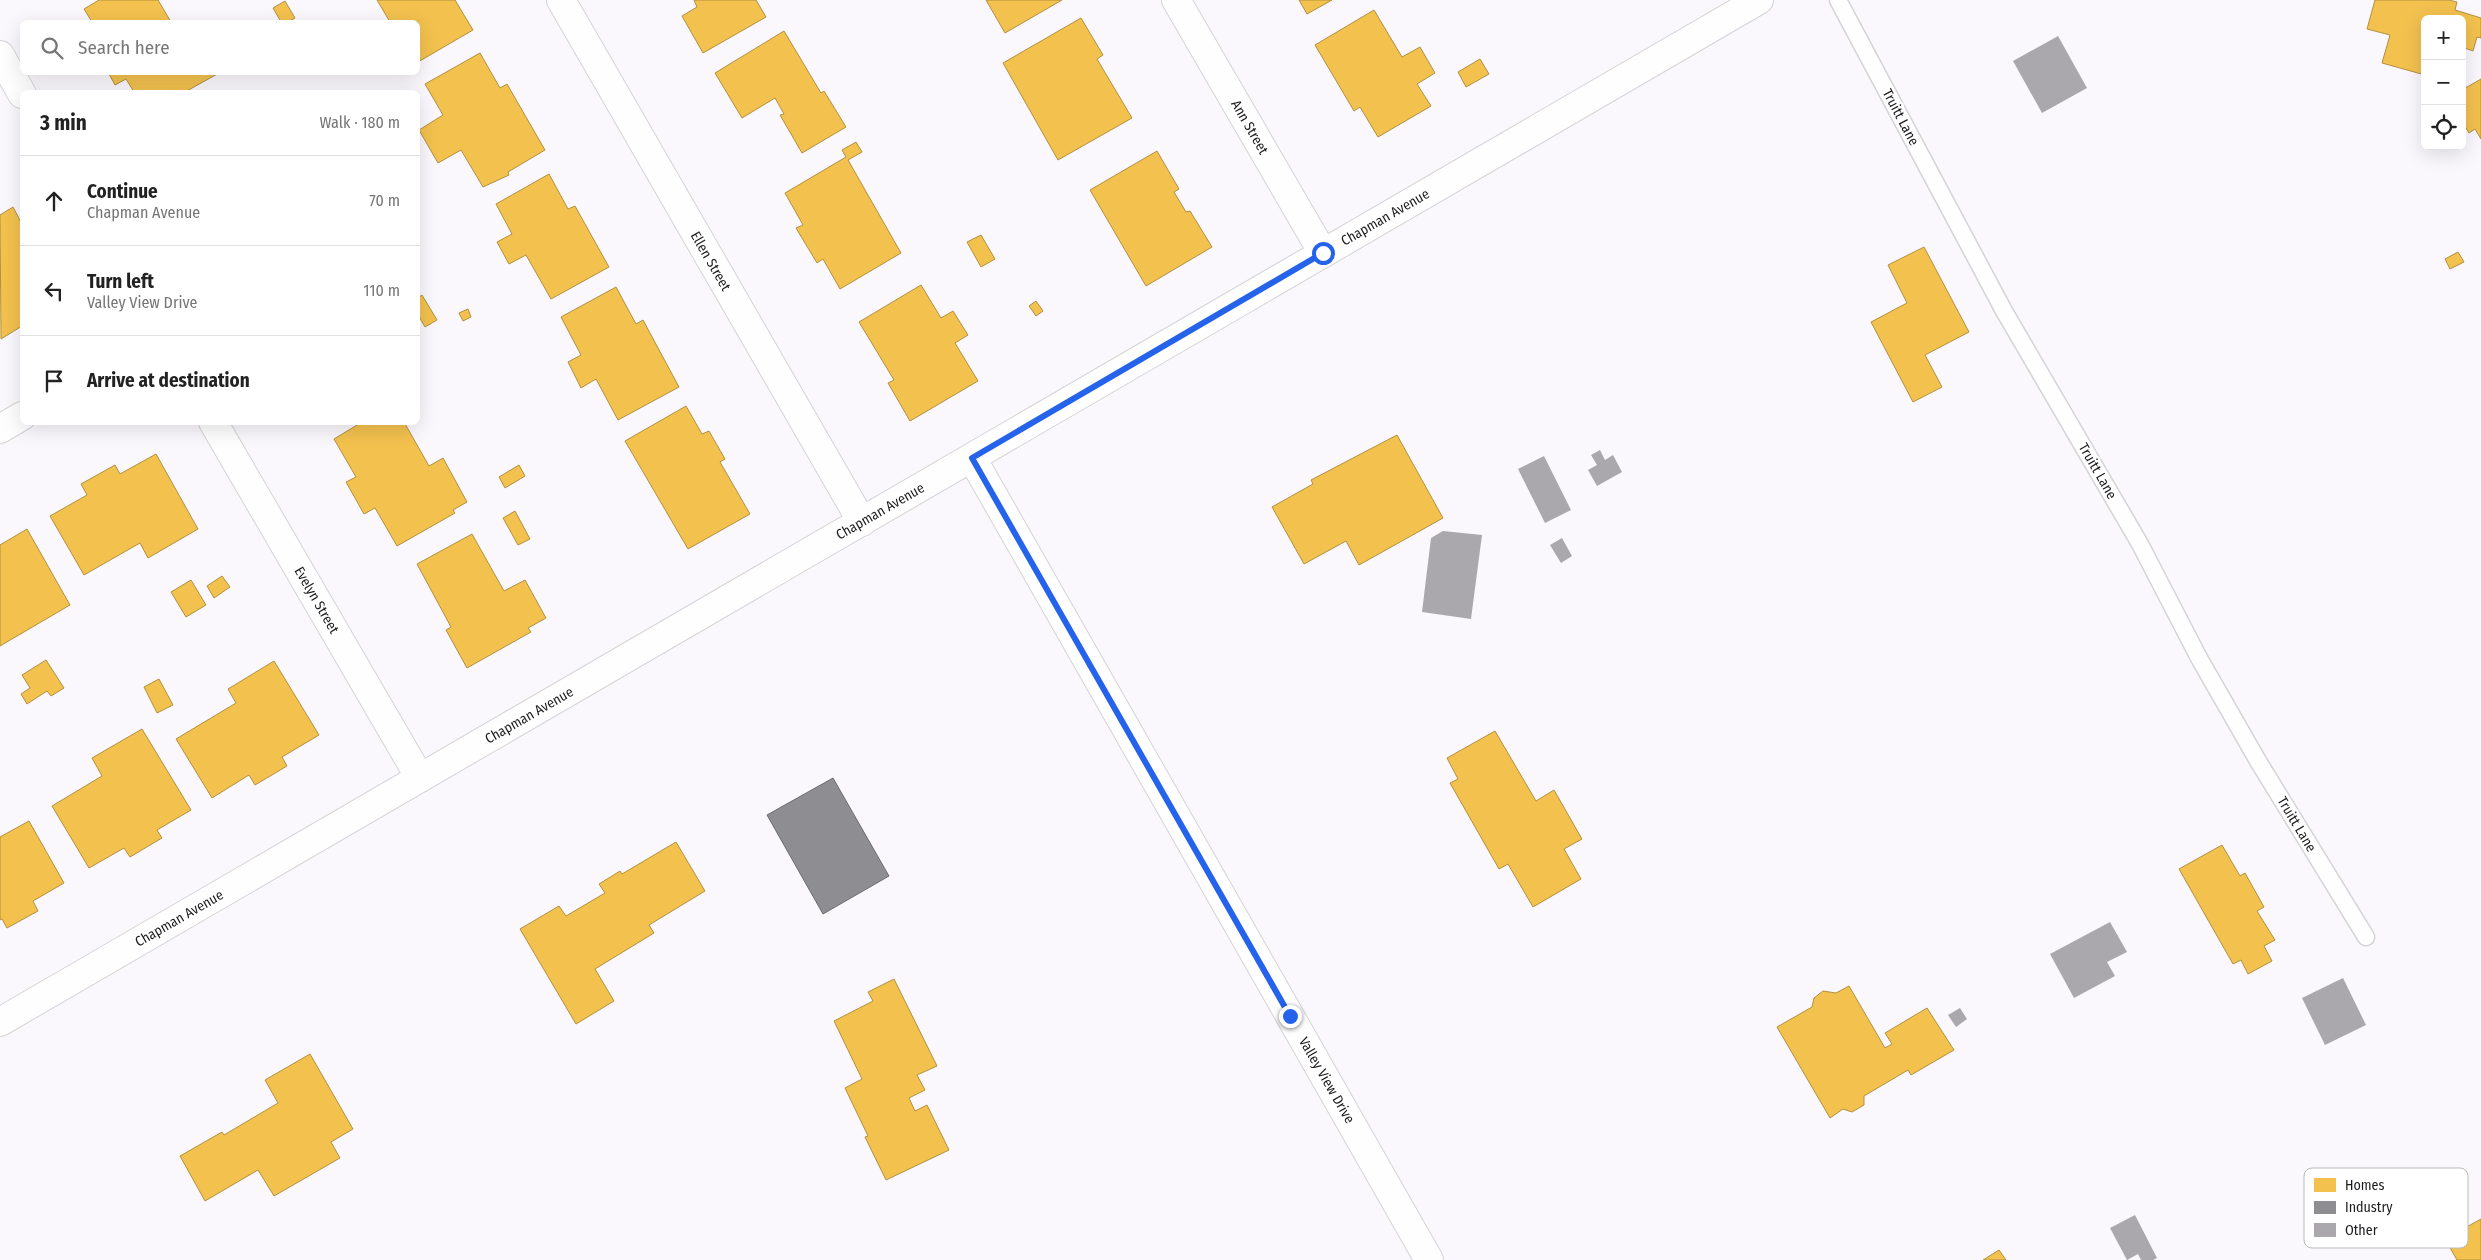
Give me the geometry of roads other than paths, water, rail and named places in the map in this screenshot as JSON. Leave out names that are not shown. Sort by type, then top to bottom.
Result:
[{"type":"street","name":"Ellen Street","points":[[561,0],[862,522]]},
{"type":"street","name":"Ann Street","points":[[1176,0],[1323,253]]},
{"type":"street","name":"Chapman Avenue","points":[[0,1022],[1759,0]]},
{"type":"street","points":[[0,55],[20,90]]},
{"type":"street","points":[[0,429],[20,417]]},
{"type":"street","name":"Evelyn Street","points":[[216,425],[420,778]]},
{"type":"street","name":"Valley View Drive","points":[[972,458],[1429,1260]]},
{"type":"lane","name":"Truitt Lane","points":[[1838,0],[2004,311],[2140,544],[2199,658],[2258,761],[2366,937]]}]
